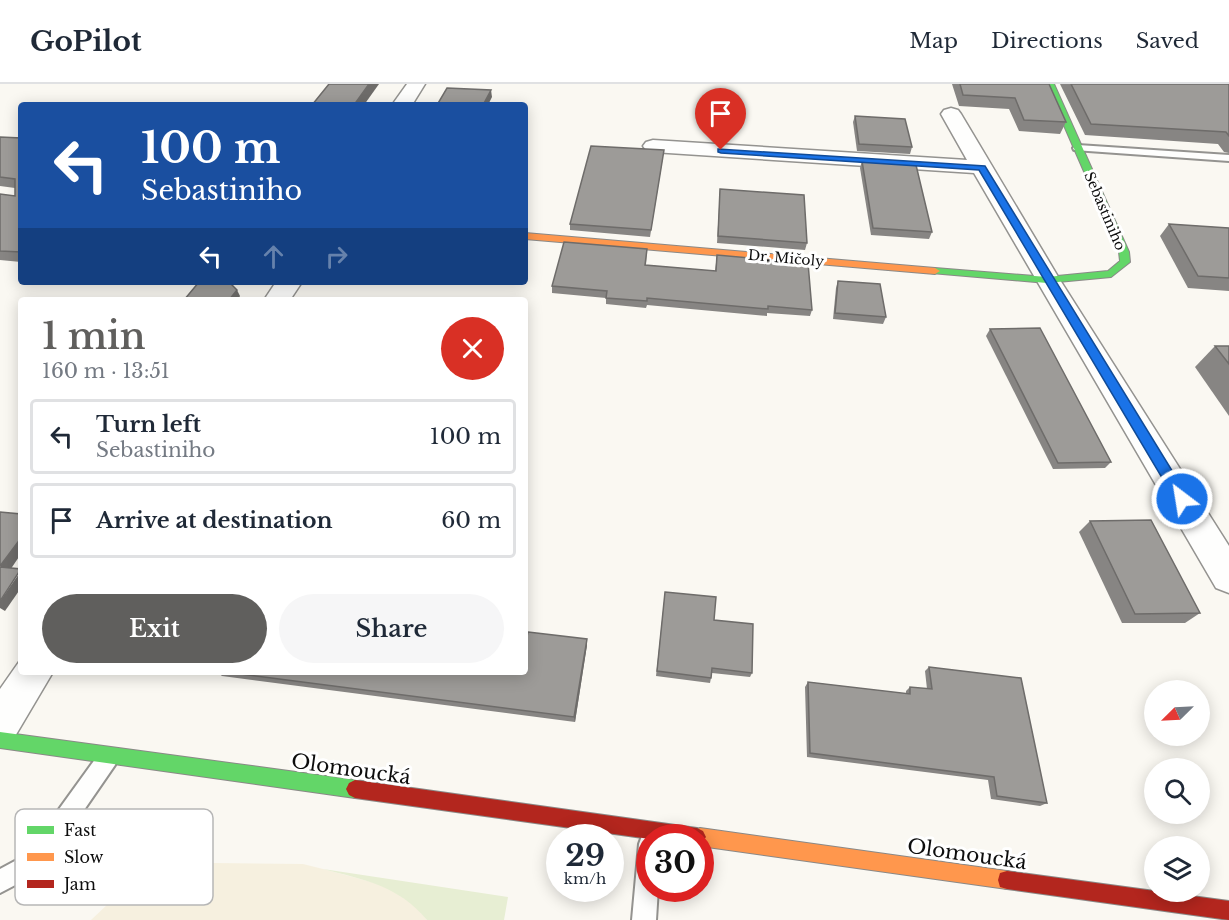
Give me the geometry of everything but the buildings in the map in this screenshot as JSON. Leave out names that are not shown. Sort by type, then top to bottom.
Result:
[{"type":"street","points":[[404,102],[416,84]]},
{"type":"street","name":"Sebastiniho","points":[[1047,280],[1111,274],[1120,269],[1125,262],[1124,252],[1050,84]]},
{"type":"street","points":[[951,114],[1047,280],[1226,565]]},
{"type":"street","points":[[653,146],[982,168]]},
{"type":"street","name":"Dr. Mičoly","points":[[528,236],[1047,280]]},
{"type":"street","points":[[0,724],[32,675]]},
{"type":"street","name":"Olomoucká","points":[[0,740],[636,835]]},
{"type":"street","name":"Olomoucká","points":[[714,839],[1229,910]]},
{"type":"lane","points":[[1078,148],[1229,158]]},
{"type":"lane","points":[[72,809],[110,755]]},
{"type":"lane","points":[[0,882],[15,874]]},
{"type":"lane","points":[[1138,897],[1144,920]]},
{"type":"lane","points":[[644,920],[645,902]]},
{"type":"shaded area","points":[[213,863],[303,864],[323,869],[386,886],[415,905],[427,920],[91,920],[107,905],[213,905]]},
{"type":"green space","points":[[323,869],[508,897],[504,920],[427,920],[416,908],[392,891]]},
{"type":"traffic: fast","points":[[935,271],[1047,280],[1111,274],[1125,262],[1124,252],[1050,84]]},
{"type":"traffic: fast","points":[[0,740],[355,789]]},
{"type":"traffic: slow","points":[[528,236],[935,271]]},
{"type":"traffic: slow","points":[[714,839],[1007,880]]},
{"type":"traffic: jam","points":[[355,789],[636,828]]},
{"type":"traffic: jam","points":[[1007,880],[1229,911]]},
{"type":"route","points":[[721,150],[982,168],[1047,280],[1182,499]]}]
